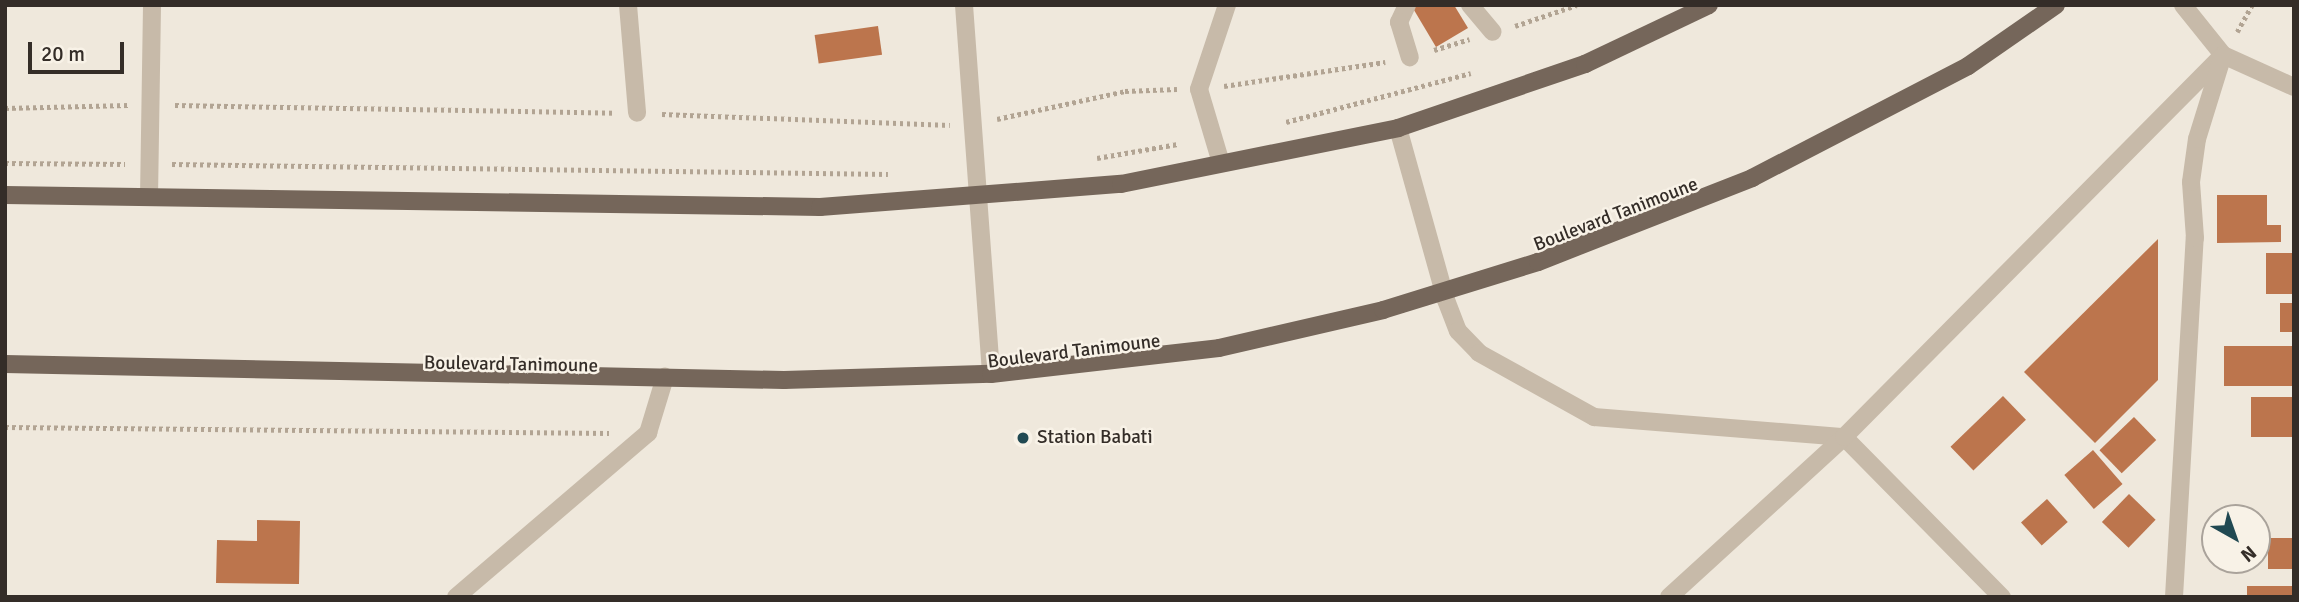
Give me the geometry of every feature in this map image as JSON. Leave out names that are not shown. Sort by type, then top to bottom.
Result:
[{"type":"main road","points":[[5,195],[820,207],[981,199],[1121,184],[1398,128],[1585,64],[1709,5]]},
{"type":"main road","name":"Boulevard Tanimoune","points":[[5,364],[665,377],[990,374],[1219,348],[1443,290],[1538,262],[1752,178],[1968,66],[2056,5]]},
{"type":"street","points":[[149,197],[153,105],[152,5]]},
{"type":"street","points":[[628,5],[637,113]]},
{"type":"street","points":[[964,5],[981,199],[990,374]]},
{"type":"street","points":[[1221,163],[1199,89],[1227,5]]},
{"type":"street","points":[[1408,5],[1399,22],[1410,57]]},
{"type":"street","points":[[1471,5],[1493,32]]},
{"type":"street","points":[[2183,5],[2223,55],[2294,87]]},
{"type":"street","points":[[1669,597],[1844,437],[2223,55]]},
{"type":"street","points":[[2174,597],[2194,238],[2191,182],[2197,139],[2223,55]]},
{"type":"street","points":[[1398,128],[1443,290],[1458,331],[1479,353],[1594,417],[1844,437],[2002,597]]},
{"type":"street","points":[[456,597],[648,433],[665,377]]},
{"type":"path","points":[[5,108],[153,105],[637,113],[973,126],[1125,91],[1199,89],[1329,74],[1410,57],[1577,5]]},
{"type":"path","points":[[1282,123],[1486,69]]},
{"type":"path","points":[[1083,161],[1214,138]]},
{"type":"path","points":[[5,163],[897,175]]},
{"type":"path","points":[[5,427],[648,433]]},
{"type":"building","points":[[1411,5],[1454,5],[1468,28],[1436,47]]},
{"type":"building","points":[[878,26],[882,55],[819,64],[815,35]]},
{"type":"building","points":[[2217,195],[2267,195],[2267,225],[2281,225],[2281,242],[2217,243]]},
{"type":"building","points":[[2158,239],[2158,380],[2095,443],[2024,372]]},
{"type":"building","points":[[2266,253],[2294,253],[2294,294],[2266,294]]},
{"type":"building","points":[[2280,303],[2294,303],[2294,332],[2280,332]]},
{"type":"building","points":[[2224,346],[2294,346],[2294,386],[2224,386]]},
{"type":"building","points":[[2003,396],[2026,420],[1973,470],[1950,447]]},
{"type":"building","points":[[2251,397],[2294,397],[2294,437],[2251,437]]},
{"type":"building","points":[[2134,417],[2156,440],[2122,473],[2099,450]]},
{"type":"building","points":[[2093,450],[2123,484],[2094,509],[2064,475]]},
{"type":"building","points":[[2129,494],[2156,520],[2129,548],[2102,522]]},
{"type":"building","points":[[2047,499],[2068,522],[2042,545],[2021,522]]},
{"type":"building","points":[[257,520],[300,521],[299,584],[216,583],[217,540],[257,541]]},
{"type":"building","points":[[2271,538],[2294,538],[2294,569],[2271,569]]},
{"type":"building","points":[[2247,586],[2294,586],[2294,597],[2247,597]]},
{"type":"place","name":"Station Babati","points":[[1023,438]]}]
